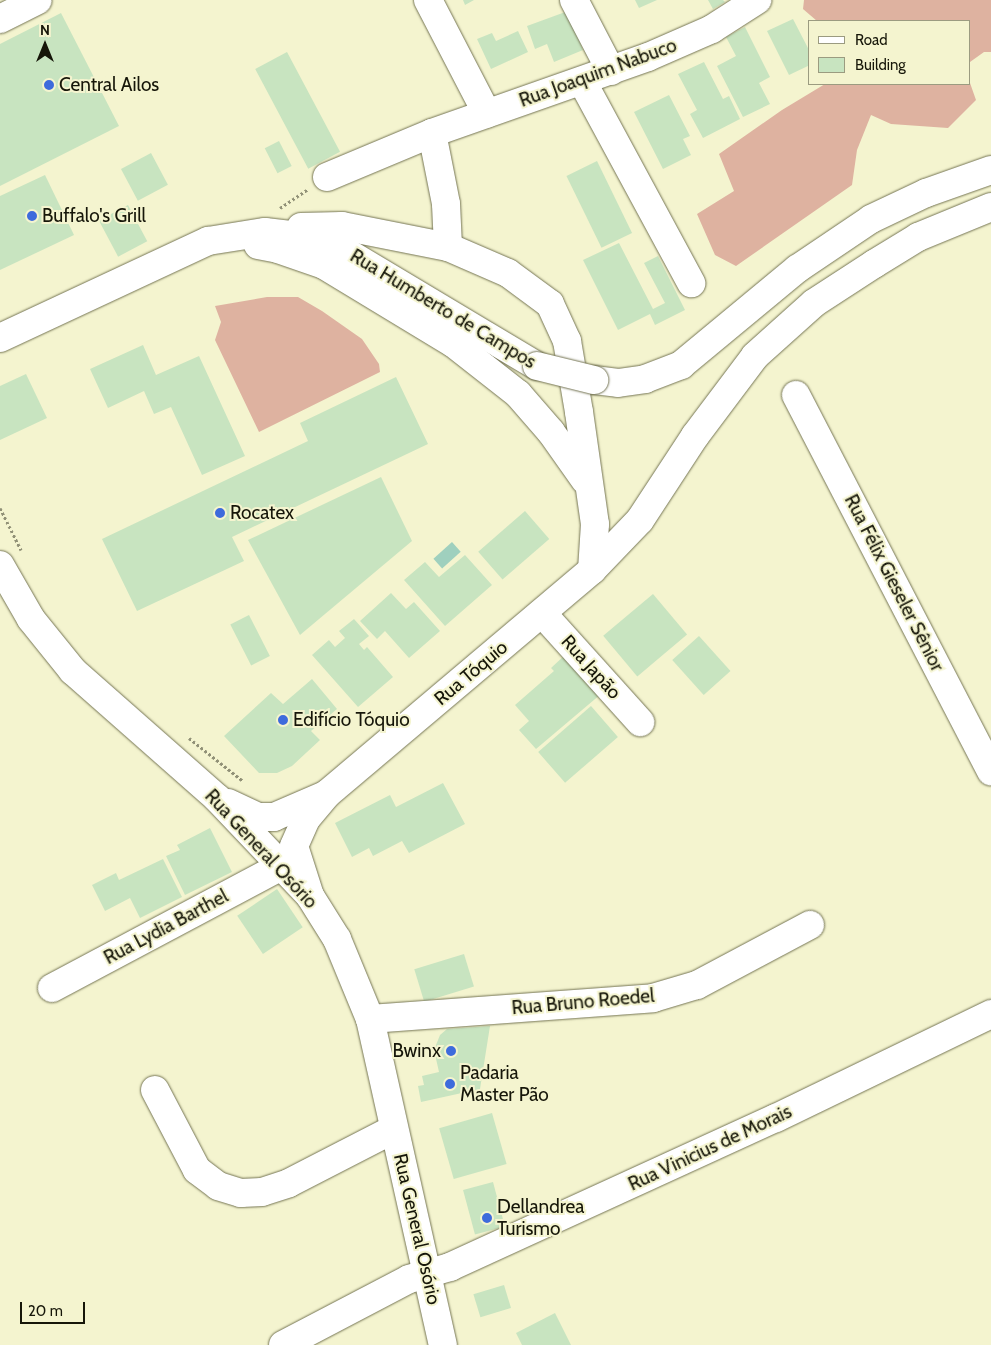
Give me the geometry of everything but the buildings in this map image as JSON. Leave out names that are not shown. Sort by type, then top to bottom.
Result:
[{"type":"main road","points":[[0,19],[38,0]]},
{"type":"main road","points":[[428,0],[487,114]]},
{"type":"main road","points":[[574,0],[611,71]]},
{"type":"main road","name":"Rua Joaquim Nabuco","points":[[327,177],[432,133],[611,71],[712,29],[757,0]]},
{"type":"main road","points":[[582,81],[691,283]]},
{"type":"main road","points":[[432,133],[446,204],[448,247]]},
{"type":"main road","name":"Rua Humberto de Campos","points":[[2,336],[208,241],[274,232],[316,238],[342,250],[537,366],[594,380],[618,382],[645,379],[681,364],[797,269],[871,219],[926,193],[991,170]]},
{"type":"main road","points":[[592,570],[640,520],[695,436],[762,349],[814,303],[874,264],[918,238],[991,207]]},
{"type":"main road","points":[[274,232],[306,225],[342,226],[448,247],[508,273],[550,304],[567,341],[596,539],[592,570]]},
{"type":"main road","points":[[208,241],[247,244],[288,252],[324,266],[407,313],[453,343],[518,394],[551,432],[588,483]]},
{"type":"main road","name":"Rua Félix Gieseler Sênior","points":[[796,395],[991,771]]},
{"type":"main road","name":"Rua General Osório","points":[[12,561],[31,620],[73,672],[217,798],[310,896],[337,939],[370,1019],[443,1345]]},
{"type":"main road","name":"Rua Tóquio","points":[[310,896],[294,846],[306,819],[327,794],[592,570]]},
{"type":"main road","name":"Rua Japão","points":[[542,613],[640,722]]},
{"type":"main road","name":"Rua Tóquio","points":[[217,798],[245,813],[274,817],[327,794]]},
{"type":"main road","name":"Rua Lydia Barthel","points":[[52,988],[281,866]]},
{"type":"main road","name":"Rua Bruno Roedel","points":[[370,1019],[653,998],[697,984],[810,925]]},
{"type":"main road","name":"Rua Vinicius de Morais","points":[[283,1345],[409,1278],[426,1275],[450,1267],[776,1118],[991,1014]]},
{"type":"main road","points":[[155,1090],[197,1170],[218,1186],[241,1193],[262,1192],[289,1183],[394,1129]]},
{"type":"path","points":[[274,232],[280,208],[327,177]]},
{"type":"path","points":[[0,508],[12,561]]},
{"type":"path","points":[[182,732],[247,785]]},
{"type":"shaded area","points":[[804,0],[991,0],[991,52],[984,52],[971,61],[971,20],[816,20],[803,9]]},
{"type":"shaded area","points":[[823,85],[971,85],[976,100],[948,128],[891,124],[871,115],[857,150],[852,185],[736,266],[715,255],[697,214],[734,191],[719,154],[782,110]]},
{"type":"shaded area","points":[[267,297],[298,297],[322,311],[362,339],[379,364],[380,372],[259,432],[215,340],[221,322],[215,306]]},
{"type":"shaded area","points":[[452,542],[461,552],[442,568],[433,559]]},
{"type":"place","name":"Central Ailos","points":[[49,85]]},
{"type":"place","name":"Buffalo's Grill","points":[[32,216]]},
{"type":"place","name":"Rocatex","points":[[220,513]]},
{"type":"place","name":"Edifício Tóquio","points":[[283,720]]},
{"type":"place","name":"Bwinx","points":[[451,1051]]},
{"type":"place","name":"Padaria Master Pão","points":[[450,1084]]},
{"type":"place","name":"Dellandrea Turismo","points":[[487,1218]]}]
